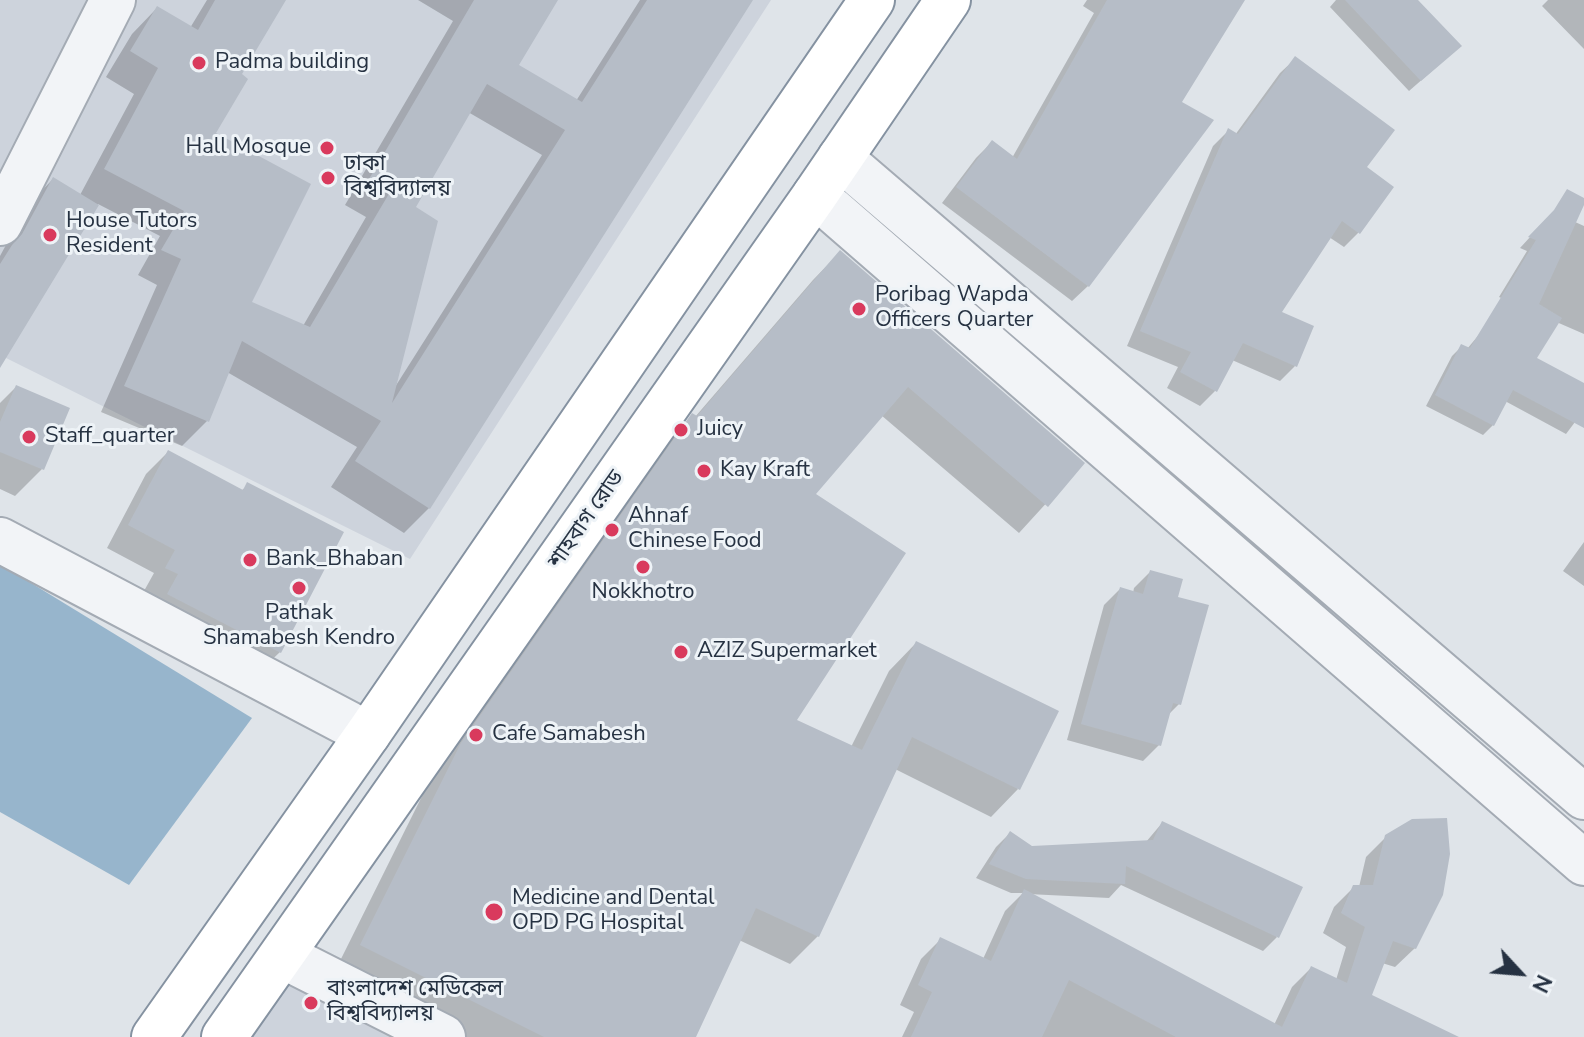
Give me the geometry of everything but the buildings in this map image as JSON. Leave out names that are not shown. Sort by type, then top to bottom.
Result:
[{"type":"highway","points":[[154,1037],[368,734],[872,0]]},
{"type":"highway","name":"শাহবাগ রোড","points":[[224,1037],[815,195],[948,0]]},
{"type":"street","points":[[0,223],[113,0]]},
{"type":"street","points":[[840,158],[1584,797]]},
{"type":"street","points":[[815,195],[1584,863]]},
{"type":"street","points":[[1174,507],[1204,471]]},
{"type":"street","points":[[0,540],[368,734]]},
{"type":"street","points":[[283,956],[443,1037]]},
{"type":"shaded area","name":"ঢাকা বিশ্ববিদ্যালয়","points":[[0,0],[771,0],[410,559],[0,355]]},
{"type":"shaded area","name":"বাংলাদেশ মেডিকেল বিশ্ববিদ্যালয়","points":[[289,969],[426,1037],[240,1037]]},
{"type":"water","points":[[0,564],[252,718],[129,885],[0,812]]},
{"type":"place","name":"Padma building","points":[[199,63]]},
{"type":"place","name":"Hall Mosque","points":[[327,148]]},
{"type":"place","name":"ঢাকা বিশ্ববিদ্যালয়","points":[[328,178]]},
{"type":"place","name":"House Tutors Resident","points":[[50,235]]},
{"type":"place","name":"Poribag Wapda Officers Quarter","points":[[859,309]]},
{"type":"place","name":"Juicy","points":[[681,430]]},
{"type":"place","name":"Staff_quarter","points":[[29,437]]},
{"type":"place","name":"Kay Kraft","points":[[704,471]]},
{"type":"place","name":"Ahnaf Chinese Food","points":[[612,530]]},
{"type":"place","name":"Bank_Bhaban","points":[[250,560]]},
{"type":"place","name":"Nokkhotro","points":[[643,567]]},
{"type":"place","name":"Pathak Shamabesh Kendro","points":[[299,588]]},
{"type":"place","name":"AZIZ Supermarket","points":[[681,652]]},
{"type":"place","name":"Cafe Samabesh","points":[[476,735]]},
{"type":"place","name":"Medicine and Dental OPD PG Hospital","points":[[494,912]]},
{"type":"place","name":"বাংলাদেশ মেডিকেল বিশ্ববিদ্যালয়","points":[[311,1003]]}]
